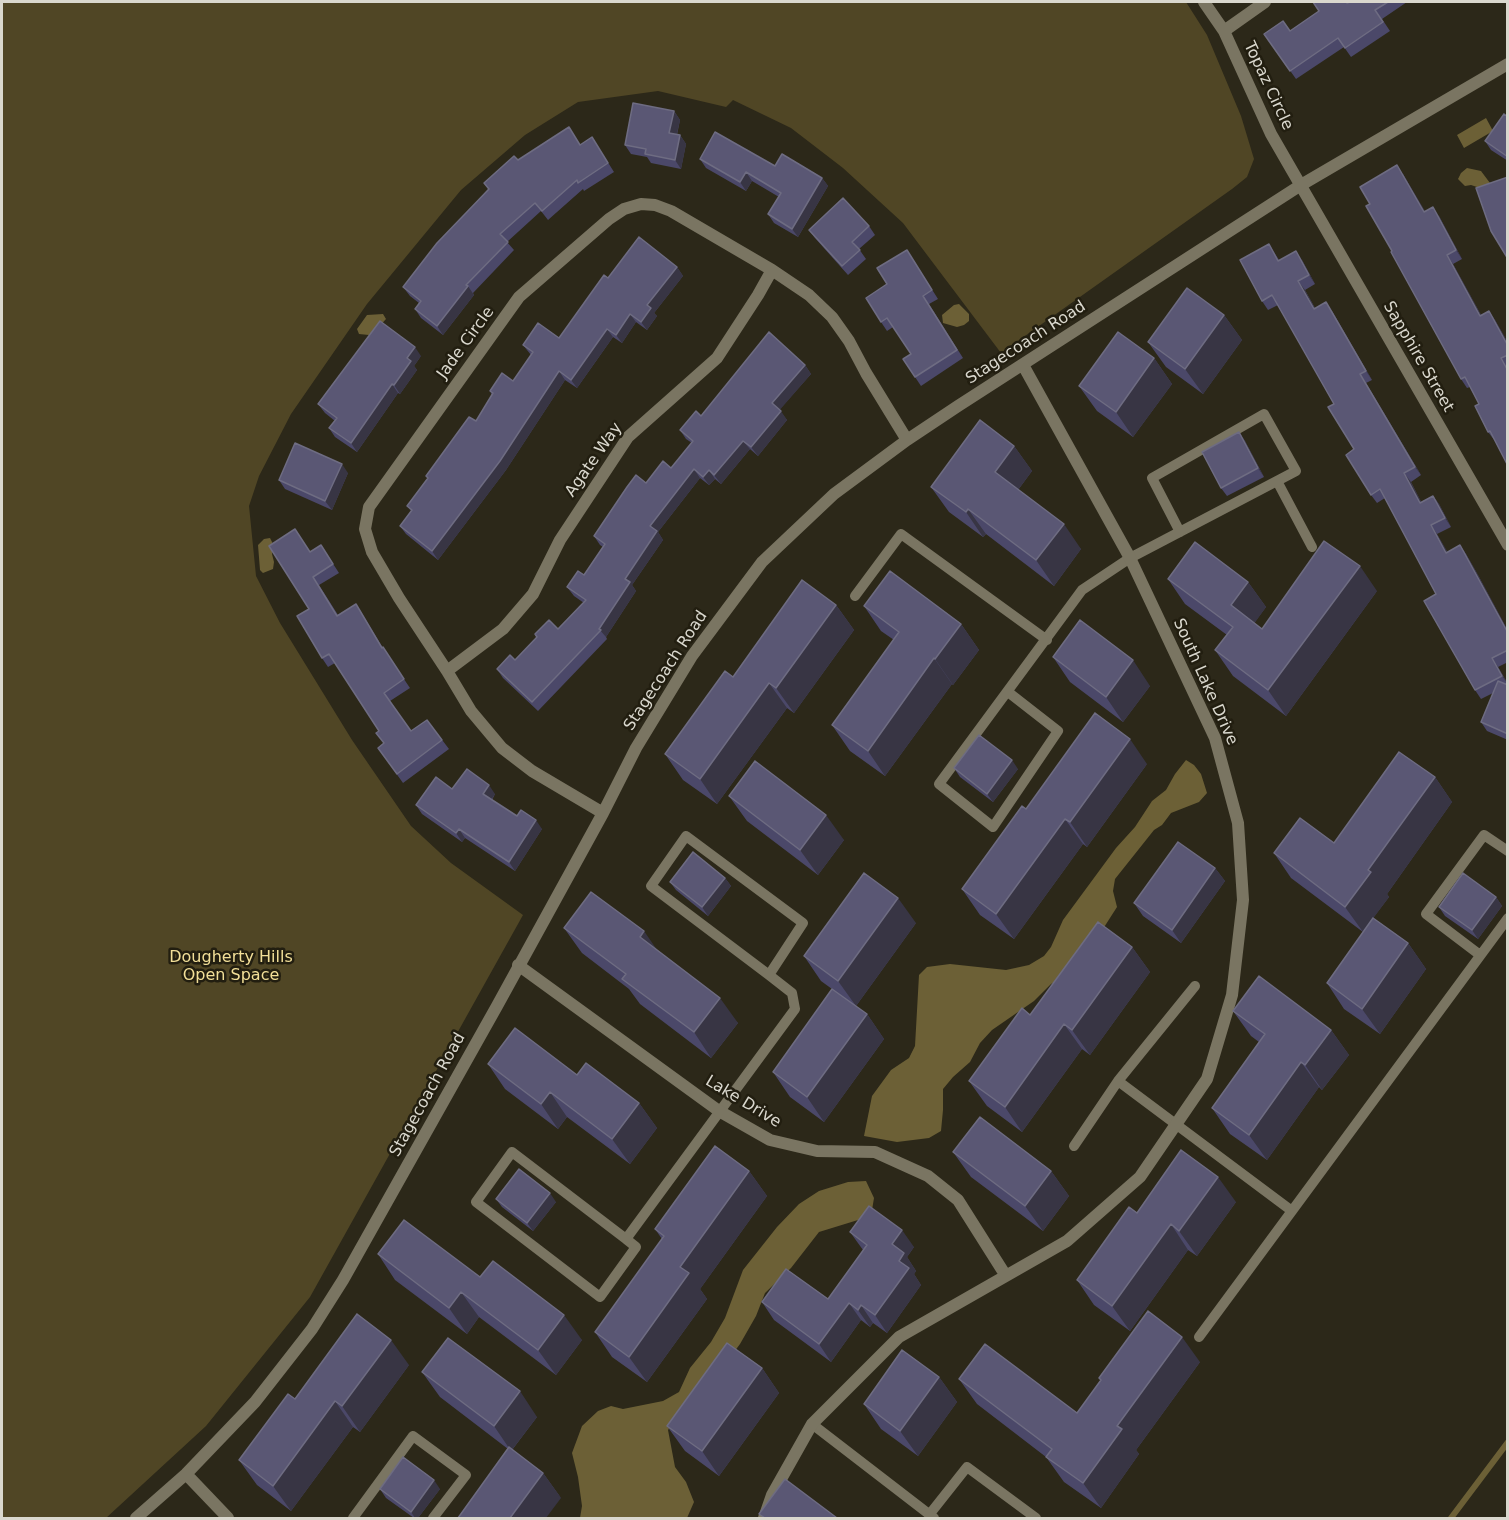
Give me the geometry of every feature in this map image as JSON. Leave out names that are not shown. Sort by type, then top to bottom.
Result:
[{"type":"street","name":"Topaz Circle","points":[[1204,2],[1224,31],[1271,134],[1301,185]]},
{"type":"street","points":[[1224,31],[1265,2]]},
{"type":"street","name":"Stagecoach Road","points":[[136,1518],[186,1474],[255,1402],[312,1329],[343,1280],[603,813],[636,748],[692,656],[762,562],[834,494],[907,440],[1301,185],[1508,64]]},
{"type":"street","name":"Sapphire Street","points":[[1301,185],[1508,545]]},
{"type":"street","name":"Jade Circle","points":[[603,813],[532,771],[502,748],[471,711],[399,598],[372,552],[365,530],[369,507],[519,297],[609,219],[624,209],[641,204],[655,205],[671,211],[772,270],[809,295],[832,317],[849,342],[907,440]]},
{"type":"street","name":"Agate Way","points":[[447,670],[503,629],[532,594],[560,540],[628,437],[717,358],[772,270]]},
{"type":"street","name":"South Lake Drive","points":[[764,1518],[772,1494],[812,1424],[899,1337],[1067,1242],[1140,1177],[1207,1079],[1232,995],[1243,900],[1238,823],[1215,738],[1130,558],[1023,365]]},
{"type":"street","name":"Lake Drive","points":[[518,965],[719,1111],[770,1140],[817,1151],[875,1152],[928,1176],[958,1200],[1006,1276]]},
{"type":"street","points":[[186,1474],[228,1518]]},
{"type":"lane","points":[[1008,692],[1058,731],[993,826],[939,784],[1082,590],[1130,558],[1180,532],[1296,471],[1264,414],[1152,478],[1180,532]]},
{"type":"lane","points":[[1277,481],[1312,547]]},
{"type":"lane","points":[[855,596],[901,534],[1047,640]]},
{"type":"lane","points":[[1480,955],[1426,914],[1484,835],[1508,851]]},
{"type":"lane","points":[[626,1239],[795,1009],[792,993],[651,886],[686,836],[803,923],[769,975]]},
{"type":"lane","points":[[1199,1336],[1508,918]]},
{"type":"lane","points":[[1074,1146],[1118,1081],[1195,986]]},
{"type":"lane","points":[[1118,1081],[1292,1211]]},
{"type":"lane","points":[[512,1152],[626,1239],[636,1247],[600,1297],[476,1202],[512,1152]]},
{"type":"lane","points":[[812,1424],[932,1517],[967,1467],[1036,1518]]},
{"type":"lane","points":[[353,1518],[413,1436],[466,1475],[433,1518]]},
{"type":"green space","name":"Dougherty Hills Open Space","points":[[2,2],[1186,2],[1207,35],[1241,116],[1254,159],[1247,177],[1232,189],[1001,353],[903,223],[843,168],[791,128],[733,100],[726,107],[658,91],[578,102],[525,135],[461,190],[367,304],[291,414],[259,476],[249,506],[256,576],[280,623],[352,740],[411,826],[451,863],[523,915],[310,1297],[206,1426],[106,1518],[2,1518]]},
{"type":"shaded area","points":[[1486,118],[1493,131],[1464,148],[1457,135]]},
{"type":"shaded area","points":[[1467,168],[1481,171],[1490,183],[1483,189],[1471,185],[1465,186],[1458,179]]},
{"type":"shaded area","points":[[959,304],[969,314],[969,321],[957,327],[943,323],[942,315],[954,305]]},
{"type":"shaded area","points":[[383,314],[386,319],[376,330],[369,335],[359,334],[357,329],[367,315]]},
{"type":"shaded area","points":[[270,538],[274,546],[273,569],[263,573],[260,570],[258,545],[264,539]]},
{"type":"shaded area","points":[[1186,760],[1194,765],[1201,774],[1207,793],[1199,802],[1171,813],[1162,825],[1154,830],[1115,879],[1113,891],[1117,907],[1101,932],[1060,979],[1051,984],[1034,1001],[992,1030],[980,1043],[970,1062],[943,1089],[941,1131],[929,1138],[897,1142],[864,1136],[872,1096],[891,1070],[909,1058],[915,1046],[919,975],[927,967],[950,964],[1006,970],[1029,965],[1044,956],[1051,947],[1063,920],[1116,848],[1135,827],[1152,801],[1166,790]]},
{"type":"shaded area","points":[[866,1181],[874,1198],[871,1216],[819,1232],[791,1268],[765,1293],[756,1316],[740,1344],[717,1375],[685,1408],[668,1430],[675,1467],[686,1482],[694,1502],[687,1518],[580,1518],[582,1506],[572,1453],[582,1426],[598,1411],[611,1406],[623,1409],[663,1401],[679,1392],[690,1368],[711,1342],[725,1318],[743,1270],[777,1227],[799,1204],[819,1191],[848,1182]]},
{"type":"building","points":[[1313,2],[1388,2],[1375,10],[1383,22],[1345,48],[1338,38],[1290,71],[1264,34],[1283,21],[1290,31],[1319,11]]},
{"type":"building","points":[[633,103],[674,111],[669,133],[680,135],[675,160],[645,154],[646,149],[625,145]]},
{"type":"building","points":[[1504,114],[1508,117],[1508,157],[1485,141]]},
{"type":"building","points":[[569,127],[580,145],[592,137],[608,163],[578,183],[577,180],[542,211],[535,203],[500,234],[508,242],[466,285],[468,286],[437,326],[415,309],[421,301],[403,287],[437,243],[489,189],[484,183],[514,156],[518,160]]},
{"type":"building","points":[[715,132],[775,166],[782,154],[822,178],[792,229],[768,214],[781,193],[746,172],[740,182],[700,159]]},
{"type":"building","points":[[1397,165],[1424,212],[1433,207],[1456,250],[1447,255],[1480,316],[1489,311],[1508,346],[1508,355],[1501,358],[1508,371],[1508,466],[1475,406],[1479,404],[1465,377],[1461,379],[1366,206],[1370,204],[1360,187]]},
{"type":"building","points":[[1508,177],[1508,259],[1491,231],[1476,188]]},
{"type":"building","points":[[843,198],[869,226],[852,242],[860,250],[842,266],[809,230]]},
{"type":"building","points":[[639,237],[677,267],[647,305],[651,308],[641,322],[630,314],[616,335],[607,329],[571,380],[559,371],[500,461],[432,551],[400,526],[412,510],[407,506],[428,478],[426,476],[469,417],[476,421],[493,393],[490,391],[502,373],[513,381],[533,352],[523,345],[538,323],[559,338],[604,275],[608,278]]},
{"type":"building","points":[[1269,244],[1278,261],[1296,251],[1309,275],[1298,281],[1314,309],[1326,302],[1366,371],[1360,374],[1415,467],[1404,473],[1420,503],[1433,496],[1445,518],[1431,525],[1446,553],[1460,545],[1508,633],[1508,650],[1492,658],[1502,676],[1475,690],[1424,601],[1436,594],[1380,489],[1371,495],[1346,455],[1354,449],[1328,407],[1334,404],[1272,295],[1262,301],[1240,260]]},
{"type":"building","points":[[907,250],[932,290],[923,296],[957,350],[915,377],[903,359],[911,354],[887,318],[881,322],[866,298],[887,284],[877,268]]},
{"type":"building","points":[[1187,288],[1224,315],[1185,369],[1148,342]]},
{"type":"building","points":[[380,321],[415,347],[407,358],[411,361],[351,443],[329,428],[337,418],[318,404]]},
{"type":"building","points":[[769,332],[805,365],[772,403],[781,411],[751,447],[743,441],[714,475],[709,470],[703,477],[694,469],[650,526],[657,531],[625,579],[630,582],[599,629],[601,630],[532,702],[497,669],[510,655],[515,660],[537,637],[535,634],[549,620],[558,629],[586,600],[567,587],[578,571],[584,575],[605,544],[594,536],[627,487],[636,475],[646,483],[663,461],[671,468],[693,441],[680,430],[696,411],[701,416]]},
{"type":"building","points":[[1118,332],[1154,358],[1116,412],[1079,386]]},
{"type":"building","points":[[980,420],[1014,446],[995,472],[1064,524],[1036,560],[968,509],[966,512],[931,487]]},
{"type":"building","points":[[1239,432],[1258,468],[1221,488],[1202,452]]},
{"type":"building","points":[[295,443],[342,464],[325,501],[279,480]]},
{"type":"building","points":[[295,529],[310,552],[321,545],[333,564],[313,577],[337,616],[356,604],[382,648],[404,679],[384,693],[411,731],[427,720],[442,740],[397,774],[378,748],[384,743],[376,733],[379,731],[329,654],[322,658],[297,616],[309,609],[269,546]]},
{"type":"building","points":[[1324,541],[1360,566],[1268,690],[1215,650],[1233,627],[1168,579],[1195,542],[1248,582],[1231,605],[1262,629]]},
{"type":"building","points":[[890,571],[961,624],[868,751],[832,725],[899,632],[864,606]]},
{"type":"building","points":[[802,580],[836,605],[776,688],[769,683],[700,779],[665,754],[725,671],[733,677]]},
{"type":"building","points":[[1080,620],[1133,660],[1106,697],[1053,657]]},
{"type":"building","points":[[1498,681],[1508,685],[1508,734],[1481,722]]},
{"type":"building","points":[[1095,713],[1130,739],[1070,822],[1065,819],[996,914],[962,889],[1022,806],[1026,809]]},
{"type":"building","points":[[979,735],[1012,760],[987,794],[954,768]]},
{"type":"building","points":[[1399,752],[1435,777],[1368,870],[1371,872],[1345,907],[1274,853],[1300,818],[1334,843]]},
{"type":"building","points":[[755,761],[826,815],[800,850],[729,796]]},
{"type":"building","points":[[467,769],[489,785],[483,794],[517,816],[521,810],[536,820],[509,862],[459,829],[456,833],[416,805],[436,777],[452,789]]},
{"type":"building","points":[[1178,842],[1215,868],[1172,930],[1134,903]]},
{"type":"building","points":[[693,852],[725,878],[702,907],[670,882]]},
{"type":"building","points":[[864,873],[898,898],[838,981],[804,956]]},
{"type":"building","points":[[1463,873],[1496,897],[1472,930],[1439,907]]},
{"type":"building","points":[[591,892],[644,931],[640,937],[720,998],[694,1032],[622,979],[626,974],[564,928]]},
{"type":"building","points":[[1373,918],[1408,943],[1362,1009],[1327,983]]},
{"type":"building","points":[[1098,922],[1132,947],[1072,1030],[1064,1024],[1005,1107],[969,1081],[1022,1008],[1030,1015]]},
{"type":"building","points":[[1259,976],[1331,1030],[1305,1065],[1301,1062],[1249,1135],[1212,1108],[1265,1034],[1233,1011]]},
{"type":"building","points":[[832,989],[867,1014],[807,1097],[773,1072]]},
{"type":"building","points":[[515,1028],[577,1075],[586,1063],[639,1103],[612,1139],[550,1092],[541,1104],[488,1064]]},
{"type":"building","points":[[980,1117],[1051,1171],[1025,1206],[953,1152]]},
{"type":"building","points":[[715,1146],[749,1171],[680,1267],[689,1273],[629,1357],[595,1332],[664,1236],[655,1229]]},
{"type":"building","points":[[1181,1150],[1218,1177],[1179,1231],[1171,1224],[1112,1306],[1077,1280],[1129,1207],[1137,1213]]},
{"type":"building","points":[[519,1169],[550,1193],[527,1223],[496,1199]]},
{"type":"building","points":[[869,1206],[902,1230],[892,1244],[904,1253],[899,1261],[909,1268],[875,1315],[861,1305],[858,1310],[849,1303],[819,1344],[762,1302],[786,1269],[828,1299],[867,1245],[850,1232]]},
{"type":"building","points":[[404,1220],[480,1277],[493,1261],[564,1315],[538,1350],[461,1292],[449,1308],[378,1254]]},
{"type":"building","points":[[1148,1311],[1182,1337],[1117,1426],[1122,1429],[1083,1483],[1046,1457],[1052,1449],[959,1379],[985,1344],[1077,1413],[1101,1380],[1099,1378]]},
{"type":"building","points":[[357,1314],[391,1340],[342,1406],[335,1401],[273,1486],[239,1460],[288,1394],[295,1399]]},
{"type":"building","points":[[448,1338],[520,1391],[494,1426],[422,1372]]},
{"type":"building","points":[[727,1343],[762,1368],[702,1451],[667,1426]]},
{"type":"building","points":[[902,1350],[939,1377],[900,1431],[864,1404]]},
{"type":"building","points":[[509,1447],[543,1473],[510,1518],[458,1518]]},
{"type":"building","points":[[403,1457],[434,1480],[411,1512],[380,1489]]},
{"type":"building","points":[[785,1479],[837,1518],[765,1518],[759,1514]]},
{"type":"waterway","points":[[1451,1518],[1508,1442]]}]
